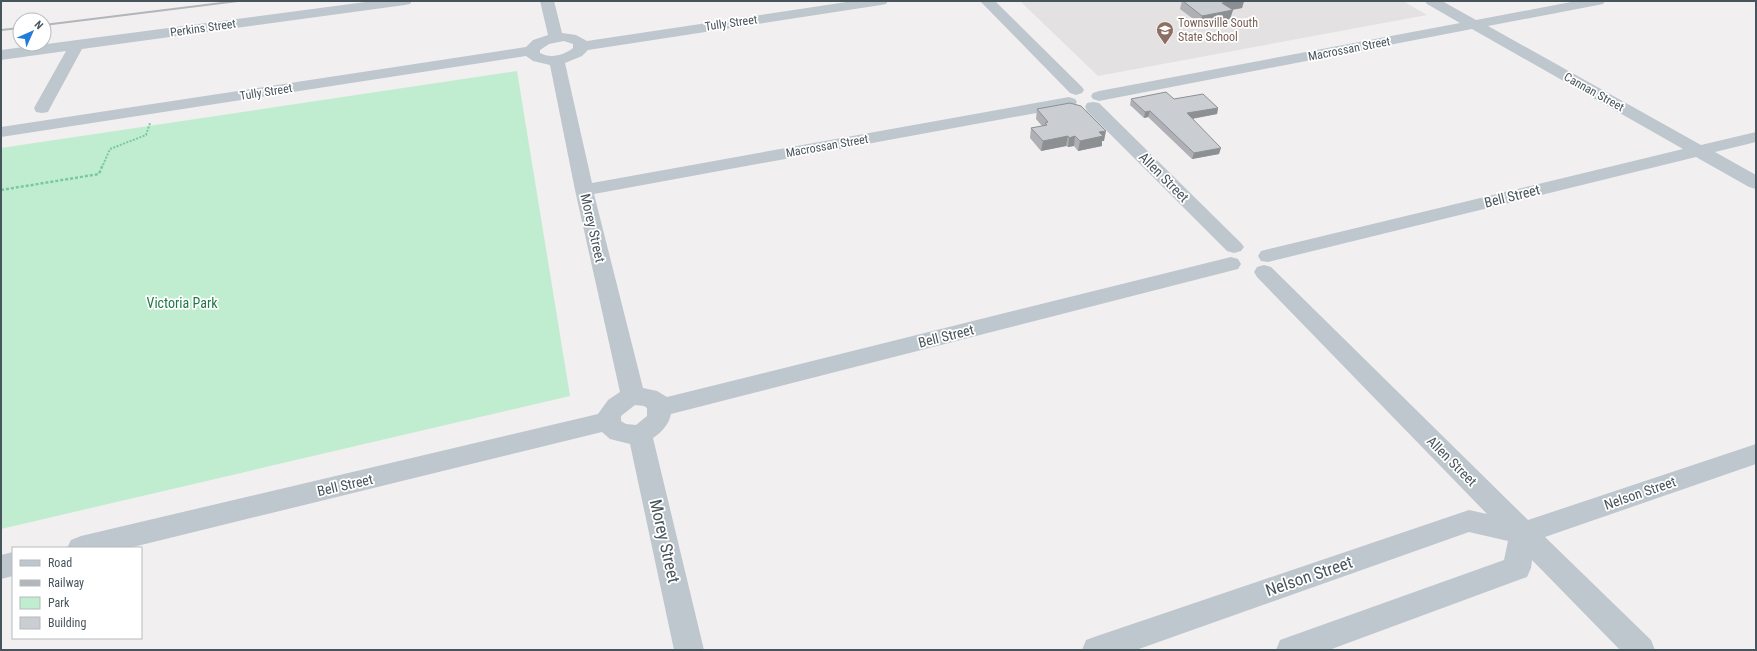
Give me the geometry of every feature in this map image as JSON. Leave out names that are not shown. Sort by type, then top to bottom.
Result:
[{"type":"street","name":"Perkins Street","points":[[1,55],[405,1]]},
{"type":"street","points":[[547,1],[556,38]]},
{"type":"street","name":"Tully Street","points":[[582,46],[880,1]]},
{"type":"street","points":[[987,1],[1072,96]]},
{"type":"street","name":"Cannan Street","points":[[1432,1],[1756,183]]},
{"type":"street","name":"Macrossan Street","points":[[584,190],[1072,96],[1080,107],[1096,102],[1598,1]]},
{"type":"street","points":[[556,38],[571,38],[580,42],[582,46],[578,53],[565,58],[557,60],[537,58],[532,51],[533,48],[542,41],[556,38]]},
{"type":"street","points":[[42,108],[76,46]]},
{"type":"street","name":"Tully Street","points":[[1,132],[532,51]]},
{"type":"street","name":"Morey Street","points":[[557,60],[584,190],[633,396]]},
{"type":"street","name":"Allen Street","points":[[1096,102],[1233,256]]},
{"type":"street","name":"Bell Street","points":[[660,408],[1233,256],[1246,246],[1255,248],[1266,264],[1756,137]]},
{"type":"street","name":"Allen Street","points":[[1266,264],[1523,533],[1640,650]]},
{"type":"street","points":[[633,396],[643,396],[651,398],[657,402],[660,408],[660,415],[649,429],[640,433],[630,434],[620,432],[613,428],[609,421],[610,413],[615,406],[623,400],[633,396]]},
{"type":"street","name":"Bell Street","points":[[85,547],[609,421]]},
{"type":"street","name":"Morey Street","points":[[640,433],[689,650]]},
{"type":"street","name":"Nelson Street","points":[[1096,650],[1469,521],[1523,533],[1756,454]]},
{"type":"street","points":[[1291,650],[1517,568],[1523,533]]},
{"type":"street","points":[[1,567],[12,564]]},
{"type":"path","points":[[1,190],[99,174],[110,149],[146,135],[156,109]]},
{"type":"shaded area","name":"Townsville South State School","points":[[1020,1],[1403,1],[1427,15],[1098,76]]},
{"type":"green space","name":"Victoria Park","points":[[517,71],[570,396],[1,529],[1,148]]},
{"type":"building","points":[[1183,1],[1234,1],[1222,3],[1233,10],[1202,16]]},
{"type":"building","points":[[1166,92],[1174,99],[1203,94],[1218,108],[1187,113],[1221,148],[1194,153],[1150,111],[1145,112],[1131,99]]},
{"type":"building","points":[[1070,103],[1081,106],[1106,131],[1099,132],[1103,136],[1080,141],[1075,136],[1069,138],[1068,136],[1043,141],[1031,128],[1047,125],[1045,123],[1048,122],[1037,109]]},
{"type":"railway","points":[[52,24],[238,1]]},
{"type":"railway","points":[[1,30],[12,29]]},
{"type":"place","name":"Townsville South State School","points":[[1165,45]]}]
